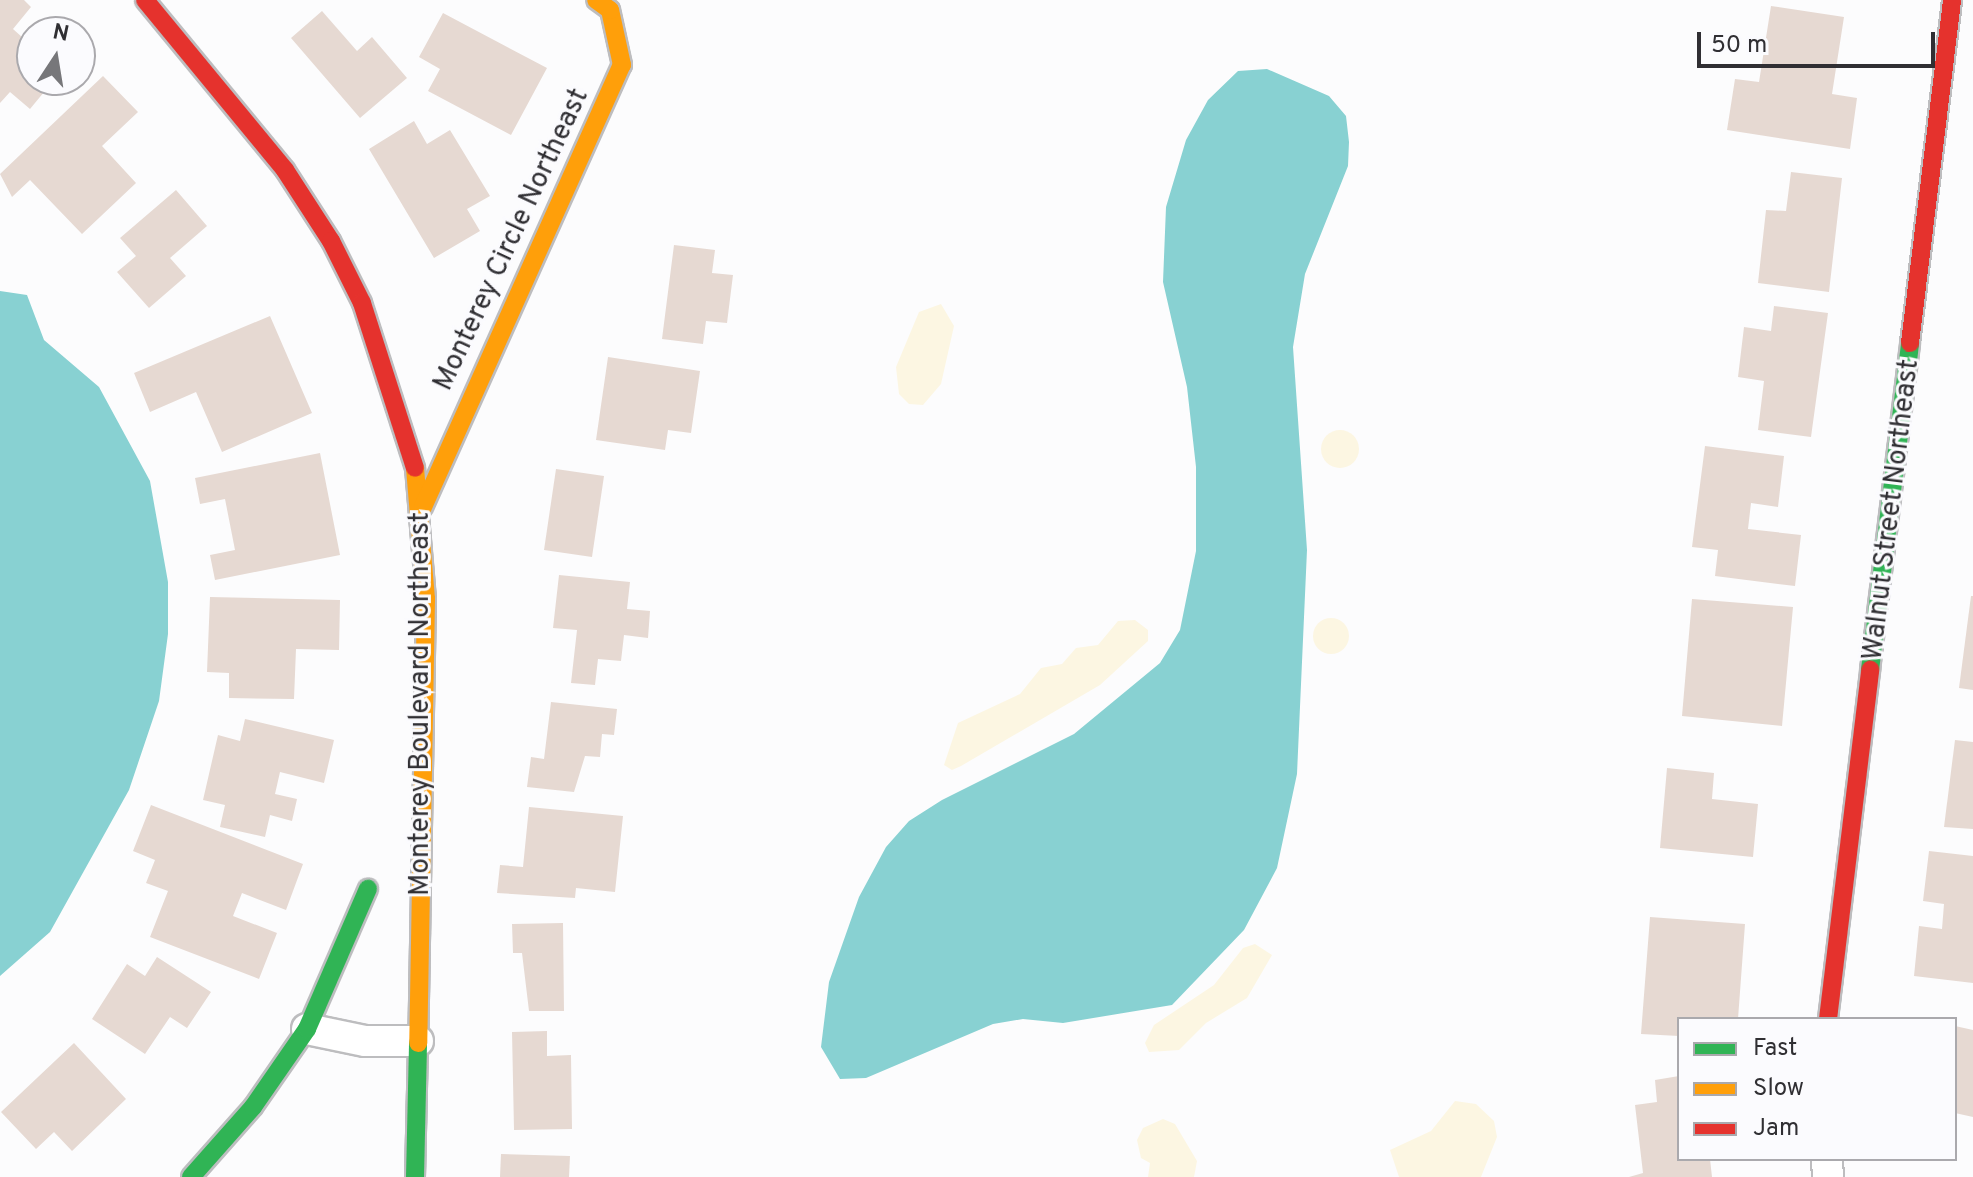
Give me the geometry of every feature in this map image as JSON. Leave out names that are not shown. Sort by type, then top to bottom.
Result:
[{"type":"street","name":"Monterey Boulevard Northeast","points":[[145,0],[285,170],[331,241],[399,398],[423,507],[415,1177]]},
{"type":"street","name":"Monterey Circle Northeast","points":[[423,507],[622,65],[616,24],[596,0]]},
{"type":"street","name":"Walnut Street Northeast","points":[[1828,1017],[1952,0]]},
{"type":"street","name":"Monterey Boulevard Northeast","points":[[191,1177],[253,1107],[307,1029],[368,889]]},
{"type":"street","points":[[307,1029],[365,1041],[418,1041]]},
{"type":"sand","points":[[941,304],[954,326],[941,384],[923,405],[909,404],[899,394],[896,367],[919,312]]},
{"type":"sand","points":[[1340,430],[1353,436],[1359,449],[1353,462],[1340,468],[1327,462],[1321,449],[1327,436]]},
{"type":"sand","points":[[1331,618],[1343,624],[1349,636],[1343,648],[1331,654],[1319,648],[1313,636],[1319,624]]},
{"type":"sand","points":[[1135,620],[1148,630],[1148,641],[1100,685],[961,766],[952,770],[944,765],[958,723],[1020,694],[1041,668],[1062,664],[1076,648],[1098,645],[1118,621]]},
{"type":"sand","points":[[1255,944],[1272,955],[1247,998],[1206,1023],[1179,1050],[1149,1052],[1145,1043],[1154,1025],[1214,985],[1243,948]]},
{"type":"sand","points":[[1455,1101],[1476,1104],[1494,1121],[1497,1137],[1481,1177],[1399,1177],[1390,1150],[1431,1131]]},
{"type":"sand","points":[[1163,1119],[1175,1124],[1197,1161],[1194,1177],[1148,1177],[1150,1163],[1141,1158],[1137,1140],[1143,1128]]},
{"type":"water","points":[[1267,69],[1329,96],[1346,116],[1349,142],[1348,166],[1305,274],[1293,347],[1307,550],[1297,774],[1277,868],[1244,930],[1172,1005],[1063,1023],[1023,1019],[993,1024],[866,1078],[840,1079],[821,1047],[829,982],[859,897],[886,847],[909,821],[942,800],[1074,734],[1160,663],[1180,630],[1196,551],[1196,467],[1187,387],[1163,282],[1166,207],[1186,140],[1208,100],[1238,71]]},
{"type":"water","points":[[0,291],[27,295],[44,340],[99,387],[150,481],[168,582],[168,634],[159,701],[129,790],[50,932],[0,976]]},
{"type":"building","points":[[0,0],[24,0],[31,7],[24,16],[16,16],[13,29],[16,32],[16,96],[41,96],[30,109],[10,92],[0,103]]},
{"type":"building","points":[[1771,6],[1844,17],[1832,94],[1857,98],[1850,149],[1727,130],[1735,79],[1759,82]]},
{"type":"building","points":[[322,11],[357,51],[372,37],[407,78],[360,118],[291,38]]},
{"type":"building","points":[[443,13],[547,68],[511,135],[428,91],[440,69],[419,57]]},
{"type":"building","points":[[103,76],[138,112],[102,146],[136,183],[82,234],[30,180],[12,197],[0,174],[82,96],[96,96],[96,83]]},
{"type":"building","points":[[414,121],[427,144],[450,130],[490,196],[467,209],[480,231],[434,258],[369,149]]},
{"type":"building","points":[[1791,172],[1842,178],[1829,292],[1758,283],[1766,210],[1786,211]]},
{"type":"building","points":[[176,190],[207,226],[170,258],[186,276],[149,308],[117,272],[136,256],[120,238]]},
{"type":"building","points":[[674,245],[715,250],[712,273],[733,275],[727,323],[706,321],[703,344],[662,339]]},
{"type":"building","points":[[1774,306],[1828,313],[1811,437],[1758,430],[1764,381],[1738,377],[1744,327],[1771,331]]},
{"type":"building","points":[[270,316],[312,413],[222,452],[196,392],[150,412],[134,373]]},
{"type":"building","points":[[608,357],[700,371],[691,433],[668,430],[665,450],[596,440]]},
{"type":"building","points":[[1705,446],[1784,456],[1778,507],[1751,503],[1748,529],[1801,535],[1795,586],[1715,576],[1718,550],[1692,547]]},
{"type":"building","points":[[320,453],[340,555],[215,580],[210,555],[235,550],[225,499],[200,504],[195,478]]},
{"type":"building","points":[[556,469],[604,476],[592,557],[544,550]]},
{"type":"building","points":[[559,575],[630,582],[627,609],[650,611],[648,638],[624,635],[621,661],[598,659],[595,685],[571,683],[577,630],[553,628]]},
{"type":"building","points":[[1973,596],[1973,690],[1959,688]]},
{"type":"building","points":[[210,597],[340,600],[339,650],[296,649],[294,699],[229,698],[229,673],[207,672]]},
{"type":"building","points":[[1692,599],[1793,607],[1782,726],[1682,716]]},
{"type":"building","points":[[551,702],[617,709],[614,735],[602,734],[600,757],[585,756],[574,792],[527,787],[531,757],[544,759]]},
{"type":"building","points":[[245,719],[334,740],[324,783],[280,772],[275,794],[297,799],[292,821],[270,815],[265,837],[220,827],[225,805],[203,800],[218,735],[240,741]]},
{"type":"building","points":[[1955,740],[1973,742],[1973,829],[1944,827]]},
{"type":"building","points":[[1667,768],[1714,773],[1712,799],[1758,804],[1753,857],[1660,848]]},
{"type":"building","points":[[151,805],[303,864],[286,910],[242,893],[233,916],[277,933],[259,979],[150,937],[168,891],[146,883],[155,860],[133,851]]},
{"type":"building","points":[[529,807],[623,816],[615,892],[576,888],[575,898],[497,893],[500,865],[523,867]]},
{"type":"building","points":[[1929,851],[1973,856],[1973,983],[1914,976],[1919,926],[1942,929],[1944,904],[1923,901]]},
{"type":"building","points":[[1650,917],[1745,924],[1738,1017],[1677,1017],[1677,1036],[1641,1034]]},
{"type":"building","points":[[563,923],[564,1011],[529,1011],[522,953],[513,953],[512,924]]},
{"type":"building","points":[[157,957],[211,992],[187,1028],[170,1017],[145,1054],[92,1019],[127,964],[145,976]]},
{"type":"building","points":[[1957,1026],[1973,1030],[1973,1117],[1957,1113]]},
{"type":"building","points":[[547,1031],[547,1056],[571,1055],[572,1129],[514,1130],[512,1032]]},
{"type":"building","points":[[74,1043],[126,1099],[72,1151],[54,1132],[36,1149],[1,1112]]},
{"type":"building","points":[[1677,1076],[1677,1161],[1710,1161],[1712,1177],[1629,1177],[1643,1173],[1635,1105],[1657,1102],[1655,1080]]},
{"type":"building","points":[[501,1154],[570,1156],[569,1177],[500,1177]]},
{"type":"traffic: fast","points":[[1870,670],[1910,343]]},
{"type":"traffic: fast","points":[[191,1177],[253,1107],[307,1029],[368,889]]},
{"type":"traffic: fast","points":[[415,1177],[418,1043]]},
{"type":"traffic: slow","points":[[423,507],[622,65],[610,10],[596,0]]},
{"type":"traffic: slow","points":[[415,468],[426,599],[418,1043]]},
{"type":"traffic: jam","points":[[145,0],[285,170],[331,241],[362,303],[415,468]]},
{"type":"traffic: jam","points":[[1910,343],[1952,0]]},
{"type":"traffic: jam","points":[[1828,1017],[1870,670]]}]
